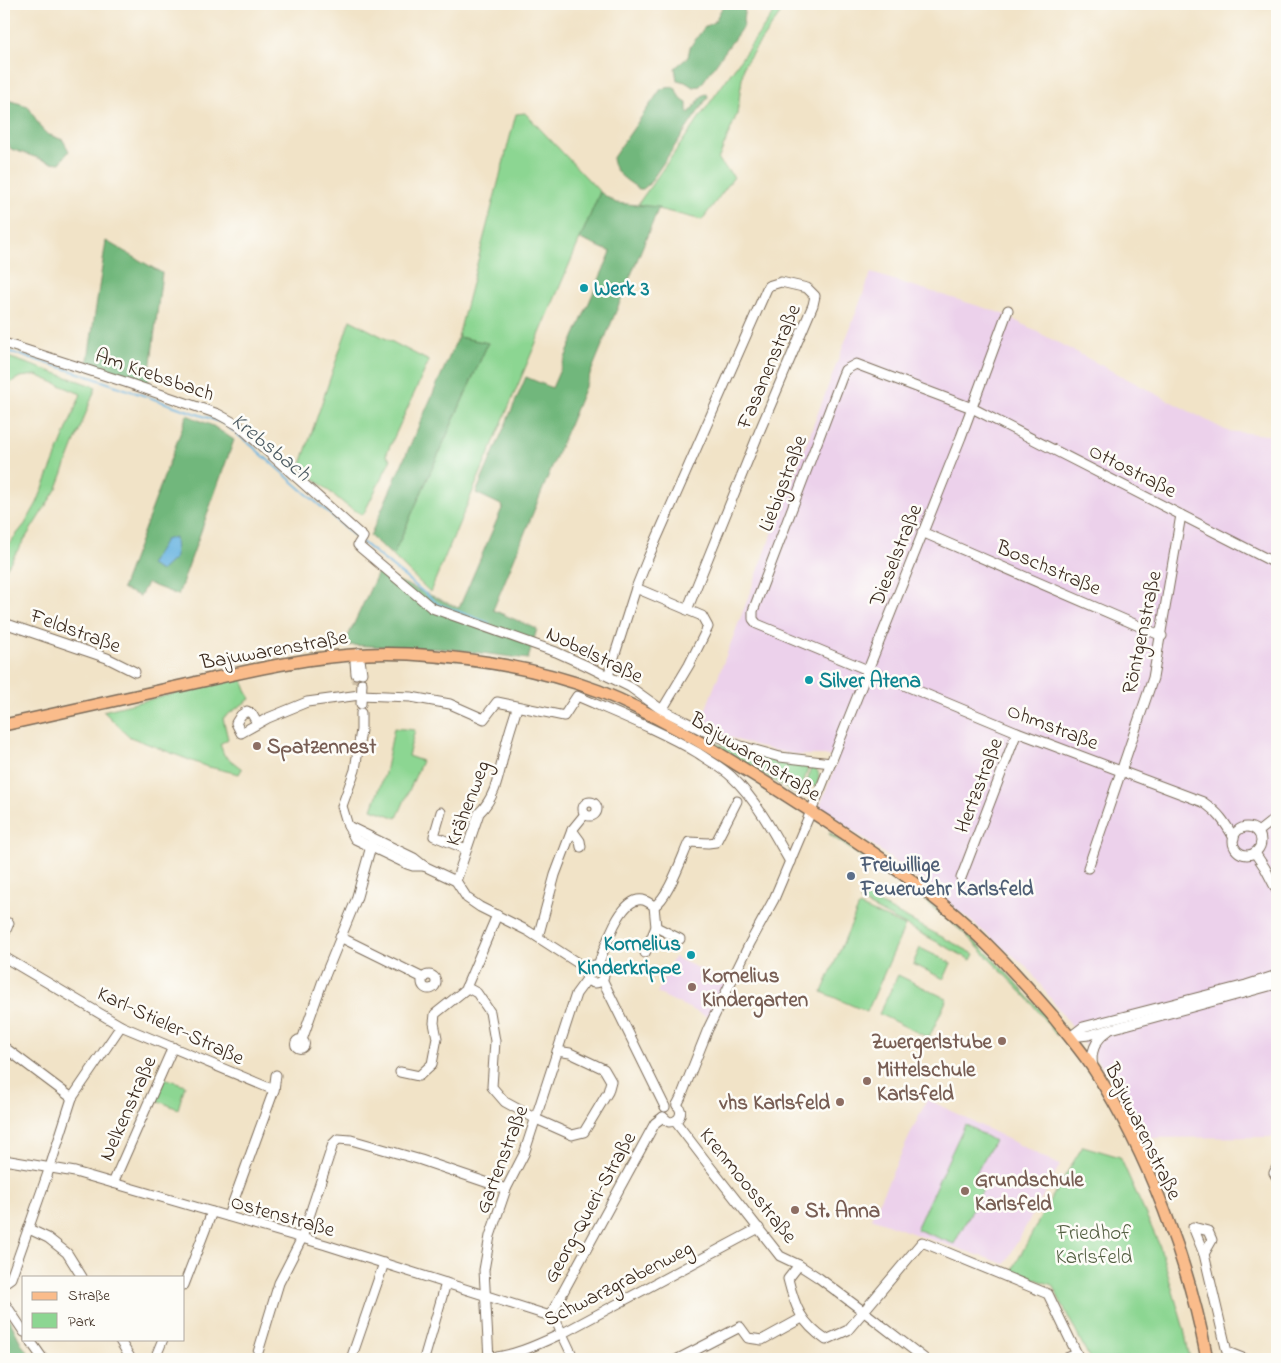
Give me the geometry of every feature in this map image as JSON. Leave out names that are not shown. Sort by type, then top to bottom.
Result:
[{"type":"main road","name":"Bajuwarenstraße","points":[[4,725],[290,661],[359,653],[410,654],[468,660],[541,672],[601,692],[654,716],[702,743],[811,811],[866,848],[943,905],[1019,977],[1070,1037],[1093,1068],[1117,1108],[1153,1182],[1188,1279],[1207,1359]]},
{"type":"street","name":"Fasanenstraße","points":[[608,676],[636,588],[768,286],[781,282],[807,288],[815,296],[813,305],[687,610]]},
{"type":"street","name":"Dieselstraße","points":[[677,1105],[708,1029],[774,899],[790,862],[972,408],[1008,310]]},
{"type":"street","name":"Am Krebsbach","points":[[4,343],[218,414],[238,425],[361,541]]},
{"type":"street","name":"Liebigstraße","points":[[868,671],[757,624],[753,619],[753,611],[764,579],[842,377],[845,370],[856,364],[972,408]]},
{"type":"street","name":"Ottostraße","points":[[972,408],[1277,564]]},
{"type":"street","name":"Röntgenstraße","points":[[1088,868],[1153,678],[1162,636],[1182,515]]},
{"type":"street","name":"Boschstraße","points":[[922,532],[1162,636]]},
{"type":"street","name":"Nobelstraße","points":[[361,541],[387,572],[432,608],[556,652],[630,687],[662,710],[722,738],[759,752],[780,757],[831,763]]},
{"type":"street","points":[[636,588],[702,616],[708,627],[689,665],[662,710]]},
{"type":"street","name":"Feldstraße","points":[[4,623],[107,658],[136,672]]},
{"type":"street","points":[[359,653],[355,662],[359,678],[356,689],[360,704],[361,730],[355,770],[342,806],[348,826],[355,839],[414,858],[424,866],[456,881],[467,898],[480,907],[538,937],[587,969]]},
{"type":"street","name":"Ohmstraße","points":[[868,671],[1016,732],[1122,770],[1203,802],[1216,810],[1223,818]]},
{"type":"street","points":[[257,724],[307,702],[360,704],[411,697],[450,704],[484,719],[497,702],[517,708],[564,716],[577,696],[641,723],[720,767],[733,777],[740,796],[772,830],[790,862]]},
{"type":"street","name":"Krähenweg","points":[[456,881],[479,813],[487,806],[499,778],[517,708]]},
{"type":"street","name":"Hertzstraße","points":[[961,878],[1016,732]]},
{"type":"street","points":[[654,906],[660,902],[667,892],[689,842],[716,842],[740,796]]},
{"type":"street","points":[[441,812],[434,836],[466,849]]},
{"type":"street","points":[[538,937],[555,875],[572,830],[585,814]]},
{"type":"street","points":[[1258,832],[1277,817]]},
{"type":"street","points":[[1223,818],[1242,828]]},
{"type":"street","points":[[1223,818],[1234,838],[1234,846],[1240,854],[1249,855],[1254,853],[1259,849],[1261,843],[1258,832],[1248,827],[1238,831],[1234,838]]},
{"type":"street","points":[[572,830],[580,841],[581,846]]},
{"type":"street","points":[[302,1040],[340,937],[356,900],[372,843]]},
{"type":"street","points":[[1254,853],[1265,868],[1277,891]]},
{"type":"street","points":[[598,965],[623,909],[633,902],[643,900],[654,906]]},
{"type":"street","points":[[645,953],[656,927],[654,906]]},
{"type":"street","points":[[400,1072],[419,1076],[432,1064],[437,1038],[434,1023],[435,1014],[466,987],[497,916]]},
{"type":"street","points":[[4,935],[9,923]]},
{"type":"street","points":[[656,927],[680,939]]},
{"type":"street","points":[[340,937],[423,978]]},
{"type":"street","name":"Karl-Stieler-Straße","points":[[4,957],[121,1026],[274,1090]]},
{"type":"street","points":[[602,979],[595,983],[587,979],[587,969],[592,965],[598,965],[604,971],[602,979],[664,1112],[669,1122],[676,1121],[681,1114],[680,1108],[672,1104],[664,1112]]},
{"type":"street","points":[[1070,1037],[1083,1027],[1246,985],[1277,975]]},
{"type":"street","name":"Gartenstraße","points":[[489,1359],[484,1270],[490,1236],[506,1189],[524,1154],[576,994],[587,979]]},
{"type":"street","points":[[1070,1037],[1089,1035],[1277,985]]},
{"type":"street","points":[[466,987],[477,993],[490,1012],[495,1041],[492,1087],[505,1102],[536,1119],[572,1135],[584,1132],[604,1098],[611,1081],[604,1069],[570,1053],[557,1051]]},
{"type":"street","points":[[4,1283],[11,1278],[72,1098],[121,1026]]},
{"type":"street","points":[[1093,1068],[1091,1058],[1093,1049],[1103,1034],[1112,1029]]},
{"type":"street","points":[[4,1047],[72,1098]]},
{"type":"street","name":"Nelkenstraße","points":[[113,1183],[173,1047]]},
{"type":"street","points":[[228,1216],[274,1090],[276,1075]]},
{"type":"street","name":"Georg-Queri-Straße","points":[[550,1316],[655,1123],[664,1112]]},
{"type":"street","name":"Krenmoosstraße","points":[[676,1121],[780,1256],[799,1265],[863,1310],[925,1359]]},
{"type":"street","points":[[256,1359],[279,1283],[302,1238],[334,1144],[338,1139],[351,1140],[413,1157],[506,1189]]},
{"type":"street","name":"Ostenstraße","points":[[4,1160],[75,1172],[302,1238],[550,1316]]},
{"type":"street","points":[[1277,1167],[1274,1173],[1277,1178]]},
{"type":"street","points":[[185,1282],[212,1212]]},
{"type":"street","name":"Schwarzgrabenweg","points":[[489,1359],[533,1347],[562,1333],[760,1228]]},
{"type":"street","points":[[29,1229],[48,1238],[67,1253],[81,1276]]},
{"type":"street","points":[[863,1310],[922,1242],[1048,1294],[1077,1354],[1064,1359]]},
{"type":"street","points":[[1204,1254],[1228,1352],[1244,1359]]},
{"type":"street","points":[[351,1359],[384,1263]]},
{"type":"street","name":"Krenmoosstraße","points":[[799,1265],[788,1279],[792,1295],[802,1318],[812,1331],[826,1340],[848,1330],[863,1310]]},
{"type":"street","points":[[424,1359],[446,1283]]},
{"type":"street","points":[[4,1302],[22,1329]]},
{"type":"street","points":[[550,1316],[555,1319],[574,1359]]},
{"type":"street","points":[[678,1359],[740,1327],[748,1338],[762,1340],[802,1318]]},
{"type":"street","points":[[30,1340],[44,1359]]},
{"type":"street","points":[[120,1340],[131,1359]]},
{"type":"street","points":[[153,1359],[163,1340]]},
{"type":"shaded area","points":[[871,273],[1001,313],[1227,431],[1277,436],[1277,1137],[1141,1138],[1108,1075],[1027,967],[945,900],[865,839],[819,808],[838,759],[824,755],[799,755],[768,749],[740,741],[696,723],[699,713],[704,714]]},
{"type":"shaded area","name":"Kornelius Kindergarten","points":[[674,957],[727,981],[710,1018],[657,993]]},
{"type":"shaded area","name":"Grundschule Karlsfeld","points":[[927,1099],[1060,1165],[1005,1264],[871,1218]]},
{"type":"green space","points":[[724,4],[743,4],[745,7],[744,25],[700,86],[693,87],[677,80],[675,68],[688,57],[690,47],[704,28],[715,21]]},
{"type":"green space","points":[[780,4],[787,4],[744,65],[737,114],[718,160],[734,177],[702,220],[638,204]]},
{"type":"green space","points":[[672,87],[676,89],[683,101],[687,103],[687,111],[689,113],[703,95],[707,94],[708,97],[649,184],[643,189],[639,189],[619,173],[612,159],[661,89]]},
{"type":"green space","points":[[4,99],[28,106],[41,128],[47,134],[63,140],[69,151],[60,163],[50,162],[11,149],[4,138]]},
{"type":"green space","points":[[525,113],[600,192],[430,592],[393,556],[488,343],[458,337],[516,114]]},
{"type":"green space","points":[[600,192],[616,203],[659,207],[493,610],[537,629],[528,659],[451,649],[344,645],[378,572],[459,608],[503,506],[476,493],[526,377],[552,388],[611,252],[580,239]]},
{"type":"green space","points":[[106,241],[162,273],[148,387],[87,366]]},
{"type":"green space","points":[[350,320],[429,361],[386,455],[391,459],[363,515],[347,506],[300,467]]},
{"type":"green space","points":[[458,337],[488,343],[393,556],[370,536]]},
{"type":"green space","points":[[5,356],[96,387],[57,488],[4,572],[4,550],[25,524],[37,503],[81,394],[36,375],[20,377],[10,383],[4,393]]},
{"type":"green space","points":[[187,415],[213,426],[234,440],[178,595],[147,583],[140,596],[122,589]]},
{"type":"green space","points":[[241,677],[250,699],[223,718],[228,739],[220,744],[224,755],[242,769],[239,774],[205,766],[130,737],[103,711]]},
{"type":"green space","points":[[394,728],[415,730],[408,756],[422,761],[397,818],[372,809],[385,773]]},
{"type":"green space","points":[[712,742],[770,760],[809,764],[800,795],[792,792]]},
{"type":"green space","points":[[811,765],[819,774],[816,787],[807,783]]},
{"type":"green space","points":[[829,832],[910,887],[961,929],[1009,975],[1047,1016],[1054,1026],[1057,1036],[1030,1001],[965,934],[920,897],[830,835]]},
{"type":"green space","points":[[863,895],[974,954],[971,960],[860,901]]},
{"type":"green space","points":[[859,906],[905,926],[867,1012],[822,992]]},
{"type":"green space","points":[[920,948],[951,963],[944,979],[913,964]]},
{"type":"green space","points":[[898,975],[947,999],[929,1038],[879,1014]]},
{"type":"green space","points":[[164,1078],[185,1085],[178,1109],[154,1099]]},
{"type":"green space","points":[[965,1124],[994,1141],[972,1180],[985,1186],[954,1244],[916,1229]]},
{"type":"green space","name":"Friedhof Karlsfeld","points":[[1083,1146],[1120,1157],[1159,1244],[1184,1329],[1190,1359],[1090,1359],[1052,1285],[1012,1271],[1046,1207]]},
{"type":"green space","points":[[4,1312],[22,1345],[33,1359],[4,1359]]},
{"type":"water","points":[[175,537],[176,557],[161,571],[150,565],[165,540]]},
{"type":"waterway","name":"Krebsbach","points":[[4,350],[82,374],[223,423],[358,539]]},
{"type":"waterway","name":"Krebsbach","points":[[362,542],[438,604],[489,623]]},
{"type":"tunnel","points":[[356,674],[356,684]]},
{"type":"place","name":"Werk 3","points":[[584,288]]},
{"type":"place","name":"Silver Atena","points":[[809,680]]},
{"type":"place","name":"Spatzennest","points":[[257,746]]},
{"type":"place","name":"Freiwillige Feuerwehr Karlsfeld","points":[[851,876]]},
{"type":"place","name":"Kornelius Kinderkrippe","points":[[691,955]]},
{"type":"place","name":"Kornelius Kindergarten","points":[[692,987]]},
{"type":"place","name":"Zwergerlstube","points":[[1002,1041]]},
{"type":"place","name":"Mittelschule Karlsfeld","points":[[867,1081]]},
{"type":"place","name":"vhs Karlsfeld","points":[[840,1102]]},
{"type":"place","name":"Grundschule Karlsfeld","points":[[965,1191]]},
{"type":"place","name":"St. Anna","points":[[795,1210]]}]
